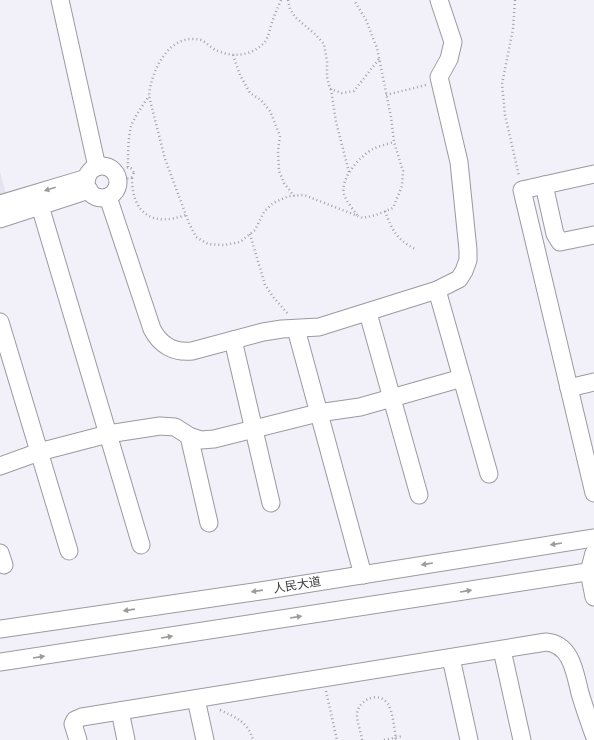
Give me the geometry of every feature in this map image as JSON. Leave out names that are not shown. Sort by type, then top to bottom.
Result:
[{"type":"street","points":[[0,219],[40,206],[91,178],[108,167],[116,174],[118,185],[116,190],[108,197],[97,197],[91,178],[60,0]]},
{"type":"street","points":[[108,197],[156,336],[175,351],[192,351],[263,332],[319,327],[368,313],[437,290],[459,279],[468,260],[459,162],[439,77],[450,59],[453,42],[439,0]]},
{"type":"street","points":[[594,174],[522,190],[594,493]]},
{"type":"street","points":[[0,204],[91,178]]},
{"type":"street","points":[[544,185],[555,234],[560,242],[594,234]]},
{"type":"street","points":[[40,206],[141,545]]},
{"type":"street","points":[[437,290],[489,474]]},
{"type":"street","points":[[368,313],[420,495]]},
{"type":"street","points":[[0,322],[69,551]]},
{"type":"street","points":[[296,329],[363,574]]},
{"type":"street","points":[[233,340],[272,503]]},
{"type":"street","points":[[0,466],[39,452],[108,434],[160,426],[175,427],[189,436],[201,440],[214,439],[318,413],[360,406],[462,378]]},
{"type":"street","points":[[569,388],[594,382]]},
{"type":"street","points":[[189,436],[209,523]]},
{"type":"street","name":"人民大道","points":[[0,629],[594,538]]},
{"type":"street","points":[[594,553],[592,572],[594,597]]},
{"type":"street","points":[[0,662],[592,572]]},
{"type":"street","points":[[78,740],[73,724],[75,720],[82,717],[546,642],[556,645],[568,656],[574,668],[580,694],[594,735]]},
{"type":"street","points":[[502,650],[522,740]]},
{"type":"street","points":[[451,658],[469,740]]},
{"type":"street","points":[[196,699],[205,740]]},
{"type":"street","points":[[120,711],[126,740]]},
{"type":"path","points":[[281,0],[272,20],[266,42],[251,52],[242,56],[233,55],[215,50],[201,40],[187,40],[173,46],[161,59],[150,85],[149,96],[165,160],[196,237],[208,244],[224,245],[240,242],[255,230],[264,212],[273,203],[289,196],[304,195],[363,218],[376,216],[393,208],[402,186],[403,171],[394,142],[391,117],[377,48],[366,20],[354,0]]},
{"type":"path","points":[[288,0],[295,17],[324,44],[327,61],[327,77],[336,122],[350,173]]},
{"type":"path","points":[[515,0],[513,29],[502,89],[505,115],[522,190]]},
{"type":"path","points":[[233,55],[240,75],[250,93],[261,100],[270,111],[280,136],[278,151],[279,171],[284,183],[294,196]]},
{"type":"path","points":[[330,89],[342,93],[354,91],[379,60]]},
{"type":"path","points":[[386,95],[440,81]]},
{"type":"path","points":[[132,178],[126,178],[122,174],[124,169],[128,167],[132,126],[149,96]]},
{"type":"path","points":[[358,216],[344,195],[343,186],[355,164],[372,149],[394,142]]},
{"type":"path","points":[[128,167],[132,168],[134,171],[132,178],[134,197],[142,212],[149,217],[158,220],[168,220],[186,215]]},
{"type":"path","points":[[385,211],[392,228],[404,243],[415,249]]},
{"type":"path","points":[[250,234],[265,285],[295,322],[296,329]]},
{"type":"path","points":[[323,679],[337,740]]},
{"type":"path","points":[[362,740],[357,716],[358,708],[368,698],[375,697],[386,701],[389,706],[395,739]]},
{"type":"path","points":[[196,699],[245,724],[253,740]]},
{"type":"path","points":[[384,740],[395,739],[403,736]]},
{"type":"shaded area","points":[[0,172],[6,194],[0,196]]}]
